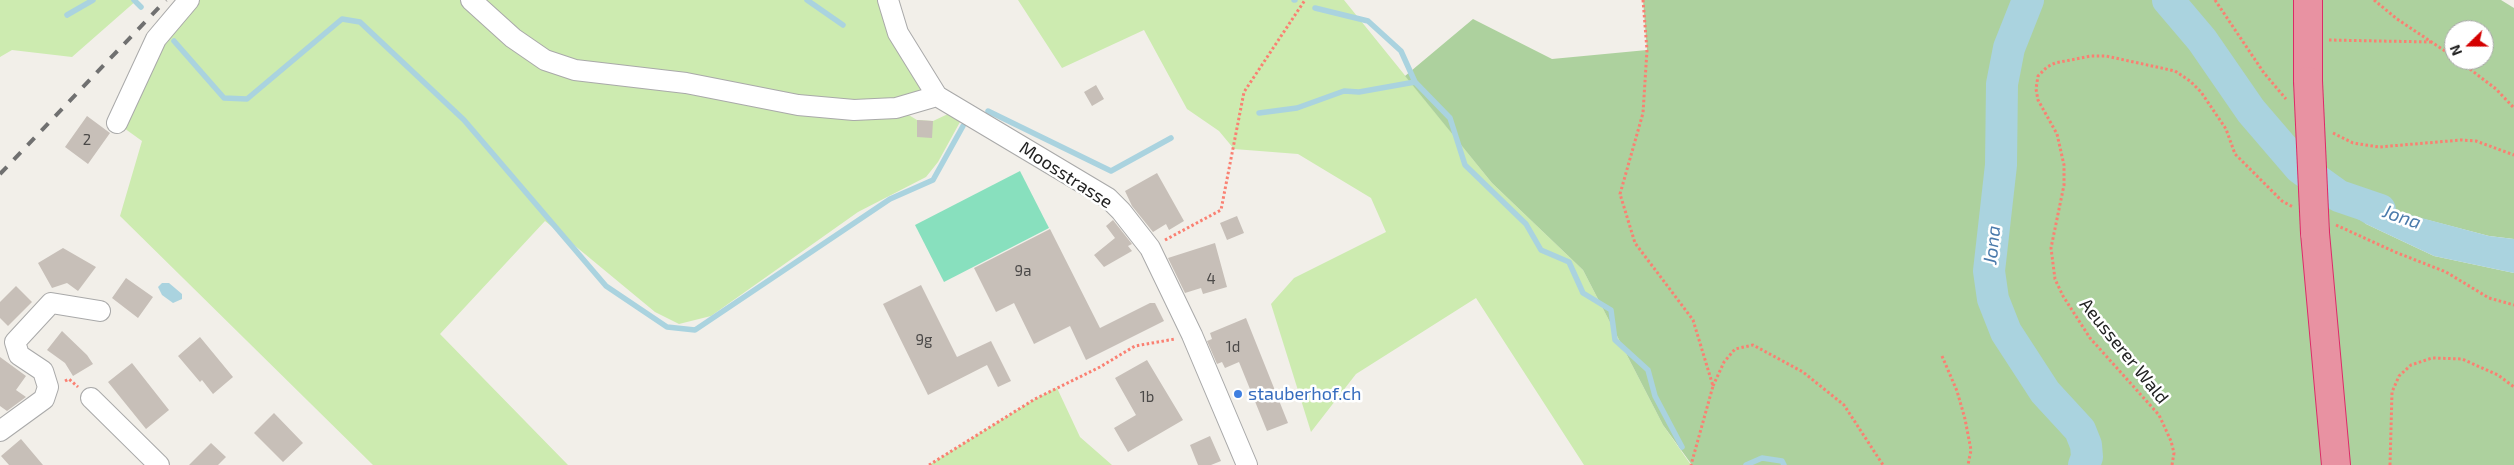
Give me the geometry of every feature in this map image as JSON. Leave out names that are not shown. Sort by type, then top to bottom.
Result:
[{"type":"highway","points":[[2308,0],[2308,81],[2315,221],[2336,465]]},
{"type":"street","points":[[117,123],[156,39],[189,0]]},
{"type":"street","points":[[471,0],[513,38],[545,60],[575,70],[686,83],[798,105],[854,110],[896,108],[937,96]]},
{"type":"street","name":"Moosstrasse","points":[[888,0],[898,34],[937,96],[1108,198],[1121,211],[1150,248],[1192,335],[1247,465]]},
{"type":"street","points":[[0,431],[44,399],[48,387],[43,372],[19,356],[15,342],[51,304],[100,311]]},
{"type":"street","points":[[91,398],[159,465]]},
{"type":"path","points":[[1150,248],[1221,210],[1244,92],[1305,0]]},
{"type":"path","points":[[1643,0],[1647,50],[1643,113],[1620,194],[1635,243],[1693,320],[1713,386]]},
{"type":"path","points":[[2214,0],[2264,73],[2276,88],[2294,105]]},
{"type":"path","points":[[2374,0],[2397,19],[2444,50]]},
{"type":"path","points":[[2350,40],[2431,42]]},
{"type":"path","name":"Aeusserer Wald","points":[[2172,465],[2174,453],[2171,441],[2159,415],[2090,338],[2067,304],[2055,279],[2051,248],[2064,185],[2064,164],[2057,134],[2038,100],[2036,82],[2042,71],[2055,63],[2091,56],[2106,56],[2175,71],[2190,81],[2200,92],[2226,129],[2235,154],[2249,171],[2258,177],[2282,201],[2315,221]]},
{"type":"path","points":[[2471,70],[2496,89],[2514,108]]},
{"type":"path","points":[[2330,131],[2353,143],[2366,146],[2461,140],[2488,144],[2514,155]]},
{"type":"path","points":[[2315,221],[2446,272],[2489,298],[2514,305]]},
{"type":"path","points":[[930,465],[1035,400],[1100,367],[1135,346],[1192,335]]},
{"type":"path","points":[[1691,465],[1713,386],[1724,362],[1735,349],[1753,344],[1803,372],[1844,404],[1883,465]]},
{"type":"path","points":[[1942,356],[1957,391],[1965,419],[1971,450],[1968,465]]},
{"type":"path","points":[[2390,465],[2392,392],[2399,376],[2411,365],[2432,358],[2462,359],[2498,375],[2514,387]]},
{"type":"path","points":[[48,387],[69,379],[91,398]]},
{"type":"green space","points":[[0,0],[137,0],[72,57],[12,50],[0,57]]},
{"type":"green space","points":[[193,0],[888,0],[937,96],[897,108],[917,120],[933,121],[948,114],[960,122],[938,162],[926,177],[858,212],[711,316],[679,324],[655,312],[545,221],[440,334],[568,465],[373,465],[120,216],[142,141],[117,123],[148,55]]},
{"type":"green space","points":[[1018,0],[1344,0],[1492,183],[1583,270],[1663,425],[1691,465],[1584,465],[1476,298],[1356,374],[1311,432],[1271,304],[1294,278],[1386,232],[1371,198],[1298,154],[1234,149],[1219,131],[1187,109],[1144,30],[1062,68]]},
{"type":"green space","points":[[1643,0],[2501,0],[2514,8],[2514,239],[2489,236],[2340,197],[2366,224],[2434,256],[2514,273],[2514,465],[1692,465],[1663,425],[1583,270],[1492,183],[1405,76],[1473,19],[1552,59],[1647,50]]},
{"type":"green space","points":[[1020,171],[1049,228],[944,282],[915,225]]},
{"type":"green space","points":[[1057,388],[1080,437],[1112,465],[929,465],[1035,399]]},
{"type":"water","points":[[2339,196],[2489,236],[2514,239],[2514,273],[2434,256],[2351,215]]},
{"type":"water","points":[[162,283],[169,283],[182,294],[182,299],[173,303],[162,295],[158,287]]},
{"type":"building","points":[[1096,85],[1104,99],[1092,106],[1084,92]]},
{"type":"building","points":[[87,116],[110,133],[88,164],[65,147]]},
{"type":"building","points":[[917,120],[933,121],[932,138],[917,137]]},
{"type":"building","points":[[1157,173],[1184,221],[1169,230],[1166,224],[1153,232],[1132,206],[1125,191]]},
{"type":"building","points":[[1237,216],[1244,233],[1227,240],[1220,223]]},
{"type":"building","points":[[1113,220],[1132,244],[1128,246],[1132,251],[1104,267],[1094,255],[1115,238],[1106,226]]},
{"type":"building","points":[[1050,229],[1100,328],[1150,303],[1155,303],[1164,321],[1086,360],[1070,326],[1034,344],[1014,303],[996,312],[974,268]]},
{"type":"building","points":[[1215,243],[1227,287],[1203,294],[1201,288],[1185,293],[1168,258]]},
{"type":"building","points":[[63,248],[96,267],[78,291],[67,283],[52,288],[38,263]]},
{"type":"building","points":[[126,278],[153,297],[138,318],[112,298]]},
{"type":"building","points":[[921,285],[957,357],[991,341],[1011,381],[998,387],[987,365],[928,395],[883,304]]},
{"type":"building","points":[[16,286],[32,302],[8,326],[0,318],[0,302]]},
{"type":"building","points":[[1246,318],[1288,423],[1267,431],[1239,362],[1225,368],[1222,362],[1217,364],[1207,341],[1212,339],[1210,333]]},
{"type":"building","points":[[62,331],[87,355],[93,364],[73,376],[65,363],[47,350]]},
{"type":"building","points":[[200,337],[233,377],[213,394],[178,356]]},
{"type":"building","points":[[0,357],[26,376],[16,390],[26,397],[7,411],[0,406]]},
{"type":"building","points":[[1147,360],[1183,420],[1128,452],[1114,428],[1136,415],[1115,378]]},
{"type":"building","points":[[132,363],[169,410],[146,429],[108,382]]},
{"type":"building","points":[[274,413],[303,443],[283,462],[254,433]]},
{"type":"building","points":[[1210,436],[1221,461],[1211,465],[1198,465],[1190,445]]},
{"type":"building","points":[[21,439],[43,465],[9,465],[1,456]]},
{"type":"building","points":[[211,443],[226,457],[218,465],[189,465]]},
{"type":"waterway","points":[[67,15],[93,0]]},
{"type":"waterway","points":[[134,0],[141,7]]},
{"type":"waterway","points":[[807,0],[843,25]]},
{"type":"waterway","name":"Jona","points":[[2028,0],[2009,48],[2002,84],[2001,165],[1989,271],[1993,299],[2006,332],[2045,392],[2080,430],[2086,445],[2087,457],[2084,465]]},
{"type":"waterway","name":"Jona","points":[[2168,0],[2202,40],[2251,111],[2300,168],[2339,196],[2380,210]]},
{"type":"waterway","points":[[1315,8],[1368,21],[1401,51],[1415,82]]},
{"type":"waterway","points":[[174,41],[224,98],[247,99],[342,19],[360,22],[464,120],[606,286],[667,327],[695,330],[890,199],[933,180],[963,126]]},
{"type":"waterway","points":[[1259,113],[1297,108],[1344,91],[1359,92],[1415,82],[1450,118],[1465,165],[1526,224],[1541,250],[1569,262],[1583,293],[1611,310],[1615,340],[1648,370],[1655,396],[1682,447]]},
{"type":"waterway","points":[[988,111],[1111,171],[1171,138]]},
{"type":"waterway","points":[[1746,465],[1762,458],[1782,461],[1784,465]]},
{"type":"railway","points":[[0,174],[166,0]]},
{"type":"place","name":"stauberhof.ch","points":[[1238,394]]}]
